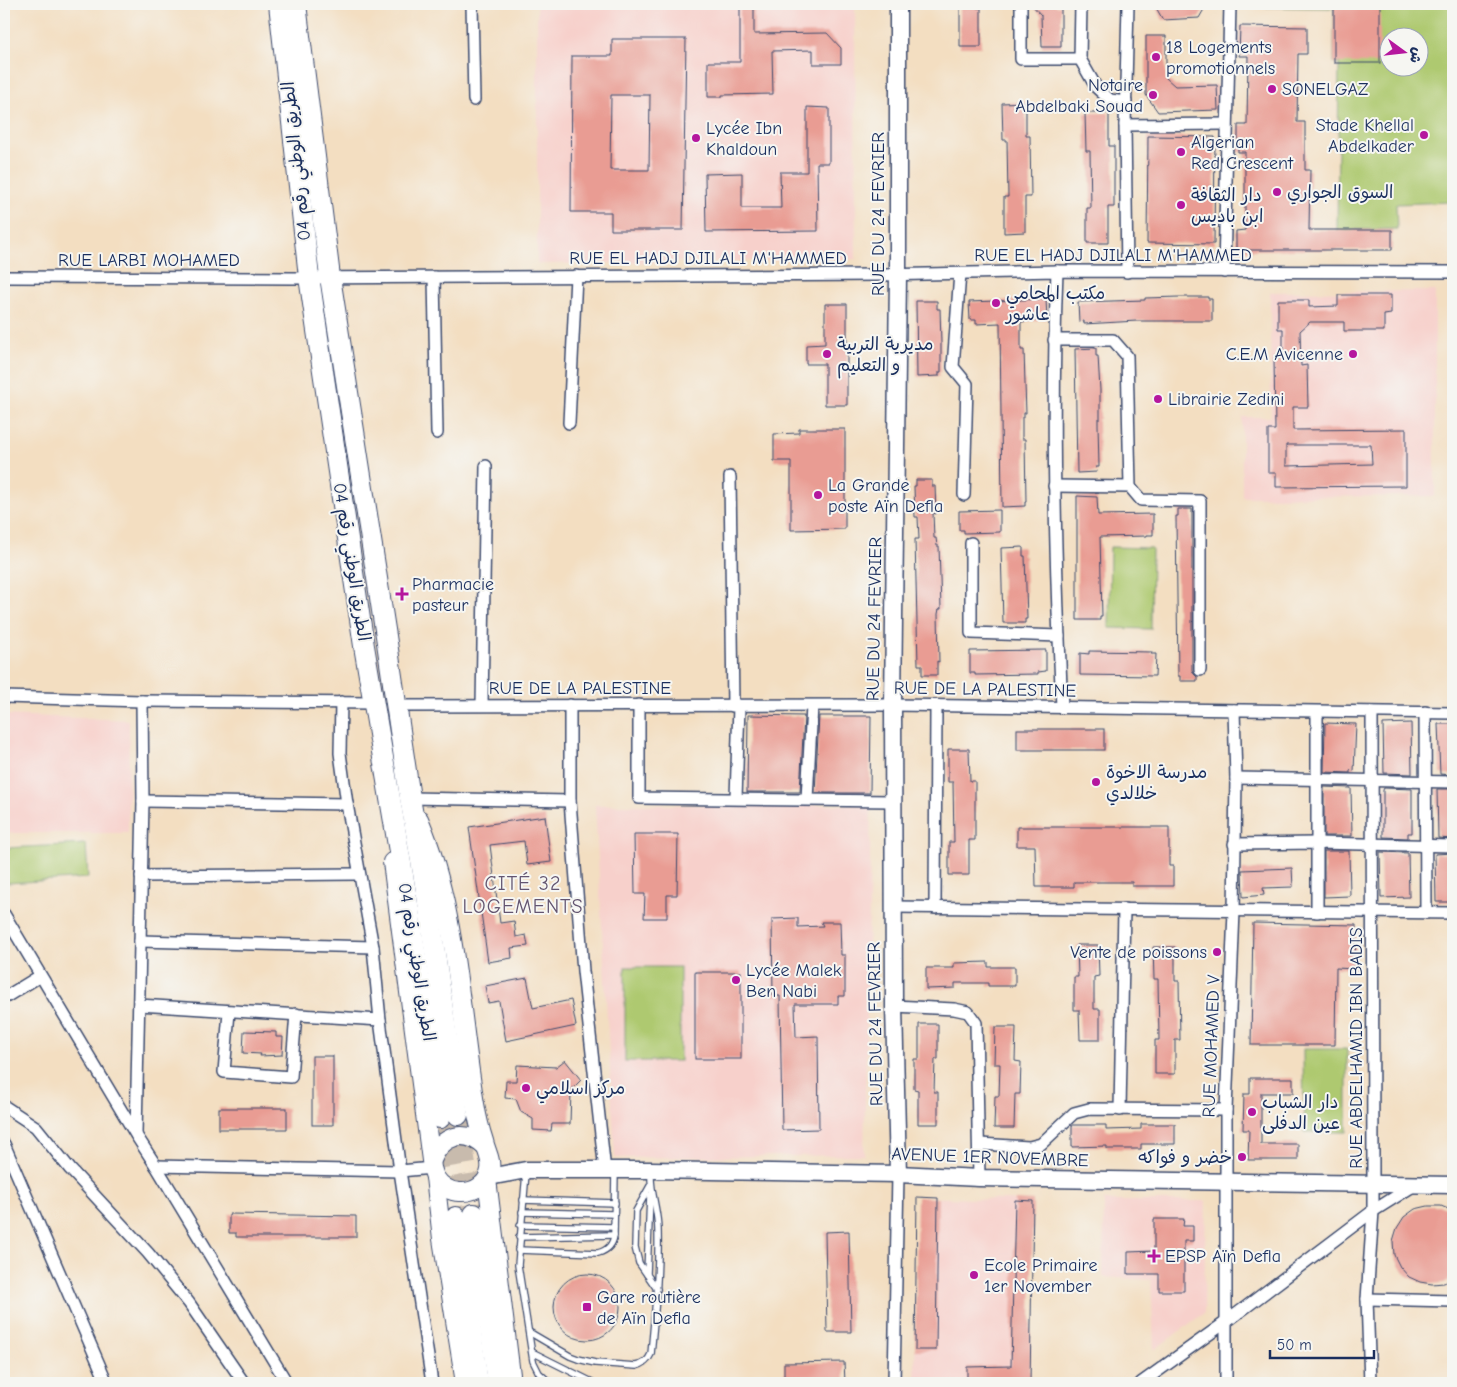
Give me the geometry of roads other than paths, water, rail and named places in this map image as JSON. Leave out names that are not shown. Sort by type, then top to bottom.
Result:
[{"type":"highway","name":"الطريق الوطني رقم 04","points":[[279,4],[301,278],[409,910],[449,1117],[426,896],[330,278],[296,4]]},
{"type":"highway","points":[[478,1383],[465,1216],[498,1383]]},
{"type":"main road","points":[[386,772],[389,843],[442,1239],[465,1383]]},
{"type":"main road","points":[[410,798],[430,848],[440,883],[451,938],[475,1102],[490,1164],[488,1178],[512,1383]]},
{"type":"main road","points":[[487,1150],[478,1140],[469,1137],[450,1138],[436,1151],[433,1169],[446,1189],[462,1193],[477,1189],[488,1178]]},
{"type":"street","points":[[472,4],[474,100]]},
{"type":"street","name":"RUE DU 24 FEVRIER","points":[[898,4],[898,275],[893,705],[894,1006],[898,1174]]},
{"type":"street","points":[[1022,4],[1020,59],[1080,59]]},
{"type":"street","points":[[1082,4],[1080,59],[1096,87],[1110,100],[1126,102]]},
{"type":"street","points":[[1127,272],[1125,125],[1128,4]]},
{"type":"street","points":[[1224,272],[1230,4]]},
{"type":"street","points":[[1125,125],[1226,124]]},
{"type":"street","name":"RUE EL HADJ DJILALI M'HAMMED","points":[[301,278],[898,275],[1057,271],[1453,272]]},
{"type":"street","points":[[1057,271],[1054,340],[1054,486],[1062,707]]},
{"type":"street","points":[[960,273],[954,367],[967,384],[964,495]]},
{"type":"street","points":[[569,423],[576,276]]},
{"type":"street","name":"RUE LARBI MOHAMED","points":[[4,277],[301,278]]},
{"type":"street","points":[[434,277],[437,433]]},
{"type":"street","points":[[1054,340],[1113,340],[1127,356],[1130,486],[1141,500],[1200,501],[1200,670]]},
{"type":"street","points":[[482,705],[486,466]]},
{"type":"street","points":[[730,477],[736,706],[736,798]]},
{"type":"street","points":[[1054,486],[1130,486]]},
{"type":"street","points":[[971,543],[971,633],[1059,636]]},
{"type":"street","points":[[4,697],[142,701],[375,703]]},
{"type":"street","points":[[136,1135],[142,876],[142,701]]},
{"type":"street","points":[[341,702],[340,753],[358,874],[372,947],[400,1171],[432,1383]]},
{"type":"street","points":[[570,704],[570,801],[583,970],[610,1171]]},
{"type":"street","name":"RUE DE LA PALESTINE","points":[[396,706],[570,704],[893,705],[1453,713]]},
{"type":"street","points":[[639,705],[638,798],[894,801]]},
{"type":"street","points":[[807,799],[812,706]]},
{"type":"street","points":[[935,908],[936,706]]},
{"type":"street","name":"RUE MOHAMED V","points":[[1226,1383],[1225,1182],[1234,911],[1236,778],[1234,710]]},
{"type":"street","points":[[1317,712],[1317,912]]},
{"type":"street","name":"RUE ABDELHAMID IBN BADIS","points":[[1370,1383],[1367,1299],[1373,1211],[1372,712]]},
{"type":"street","points":[[1425,712],[1426,913]]},
{"type":"street","points":[[1236,778],[1453,782]]},
{"type":"street","points":[[410,798],[570,801]]},
{"type":"street","points":[[143,801],[347,804]]},
{"type":"street","points":[[1234,844],[1316,843],[1453,846]]},
{"type":"street","points":[[142,876],[358,874]]},
{"type":"street","points":[[894,907],[1453,913]]},
{"type":"street","points":[[1120,1110],[1124,910]]},
{"type":"street","points":[[4,914],[287,1383]]},
{"type":"street","points":[[140,941],[372,947]]},
{"type":"street","points":[[4,998],[40,976]]},
{"type":"street","points":[[139,1005],[380,1020]]},
{"type":"street","points":[[894,1006],[954,1009],[968,1012],[976,1023],[980,1144],[979,1178]]},
{"type":"street","points":[[229,1012],[224,1072],[291,1077],[296,1014]]},
{"type":"street","points":[[4,1106],[36,1127],[70,1169],[148,1253],[189,1303],[244,1383]]},
{"type":"street","points":[[980,1144],[1029,1147],[1042,1144],[1074,1114],[1089,1109],[1226,1110]]},
{"type":"street","points":[[4,1144],[107,1383]]},
{"type":"street","name":"AVENUE 1ER NOVEMBRE","points":[[487,1150],[505,1164],[526,1170]]},
{"type":"street","points":[[156,1166],[400,1171],[433,1169]]},
{"type":"street","name":"AVENUE 1ER NOVEMBRE","points":[[488,1178],[526,1170],[610,1171],[651,1178],[898,1174],[979,1178],[1453,1185]]},
{"type":"street","points":[[894,1383],[898,1174]]},
{"type":"street","points":[[1140,1383],[1226,1322],[1373,1211],[1416,1184]]},
{"type":"street","points":[[1367,1299],[1453,1301]]},
{"type":"lane","points":[[526,1170],[518,1250],[518,1272],[533,1360],[539,1373],[550,1383]]},
{"type":"lane","points":[[518,1250],[598,1253],[608,1249],[614,1235],[614,1203],[610,1171]]},
{"type":"lane","points":[[647,1274],[651,1178]]},
{"type":"lane","points":[[651,1178],[636,1214],[636,1252],[639,1263],[657,1289]]},
{"type":"lane","points":[[529,1332],[578,1360],[628,1366],[641,1365],[646,1362],[651,1354],[657,1289],[658,1224],[651,1178]]},
{"type":"lane","points":[[523,1200],[614,1203]]},
{"type":"lane","points":[[522,1212],[614,1214]]},
{"type":"lane","points":[[520,1225],[614,1227]]},
{"type":"lane","points":[[520,1237],[614,1235]]},
{"type":"lane","points":[[532,1352],[594,1383]]},
{"type":"tunnel","points":[[458,1115],[474,1214]]},
{"type":"tunnel","points":[[440,1118],[456,1217]]},
{"type":"place","name":"18 Logements promotionnels","points":[[1156,57]]},
{"type":"place","name":"SONELGAZ","points":[[1272,89]]},
{"type":"place","name":"Notaire Abdelbaki Souad","points":[[1153,95]]},
{"type":"place","name":"Stade Khellal Abdelkader","points":[[1424,135]]},
{"type":"place","name":"Lycée Ibn Khaldoun","points":[[696,138]]},
{"type":"place","name":"Algerian Red Crescent","points":[[1181,152]]},
{"type":"place","name":"السوق الجواري","points":[[1277,192]]},
{"type":"place","name":"دار الثقافة ابن باديس","points":[[1181,205]]},
{"type":"place","name":"مكتب المحامي عاشور","points":[[996,303]]},
{"type":"place","name":"مديرية التربية و التعليم","points":[[827,354]]},
{"type":"place","name":"C.E.M Avicenne","points":[[1353,354]]},
{"type":"place","name":"Librairie Zedini","points":[[1158,399]]},
{"type":"place","name":"La Grande poste Aïn Defla","points":[[818,495]]},
{"type":"place","name":"Pharmacie pasteur","points":[[402,594]]},
{"type":"place","name":"مدرسة الاخوة خلالدي","points":[[1096,782]]},
{"type":"place","name":"Vente de poissons","points":[[1217,952]]},
{"type":"place","name":"Lycée Malek Ben Nabi","points":[[736,980]]},
{"type":"place","name":"مركز اسلامي","points":[[526,1088]]},
{"type":"place","name":"دار الشباب عين الدفلى","points":[[1252,1112]]},
{"type":"place","name":"خضر و فواكه","points":[[1242,1157]]},
{"type":"place","name":"EPSP Aïn Defla","points":[[1154,1256]]},
{"type":"place","name":"Ecole Primaire 1er November","points":[[974,1275]]},
{"type":"place","name":"Gare routière de Aïn Defla","points":[[587,1307]]},
{"type":"district","name":"CITÉ 32 LOGEMENTS","points":[[523,894]]}]
